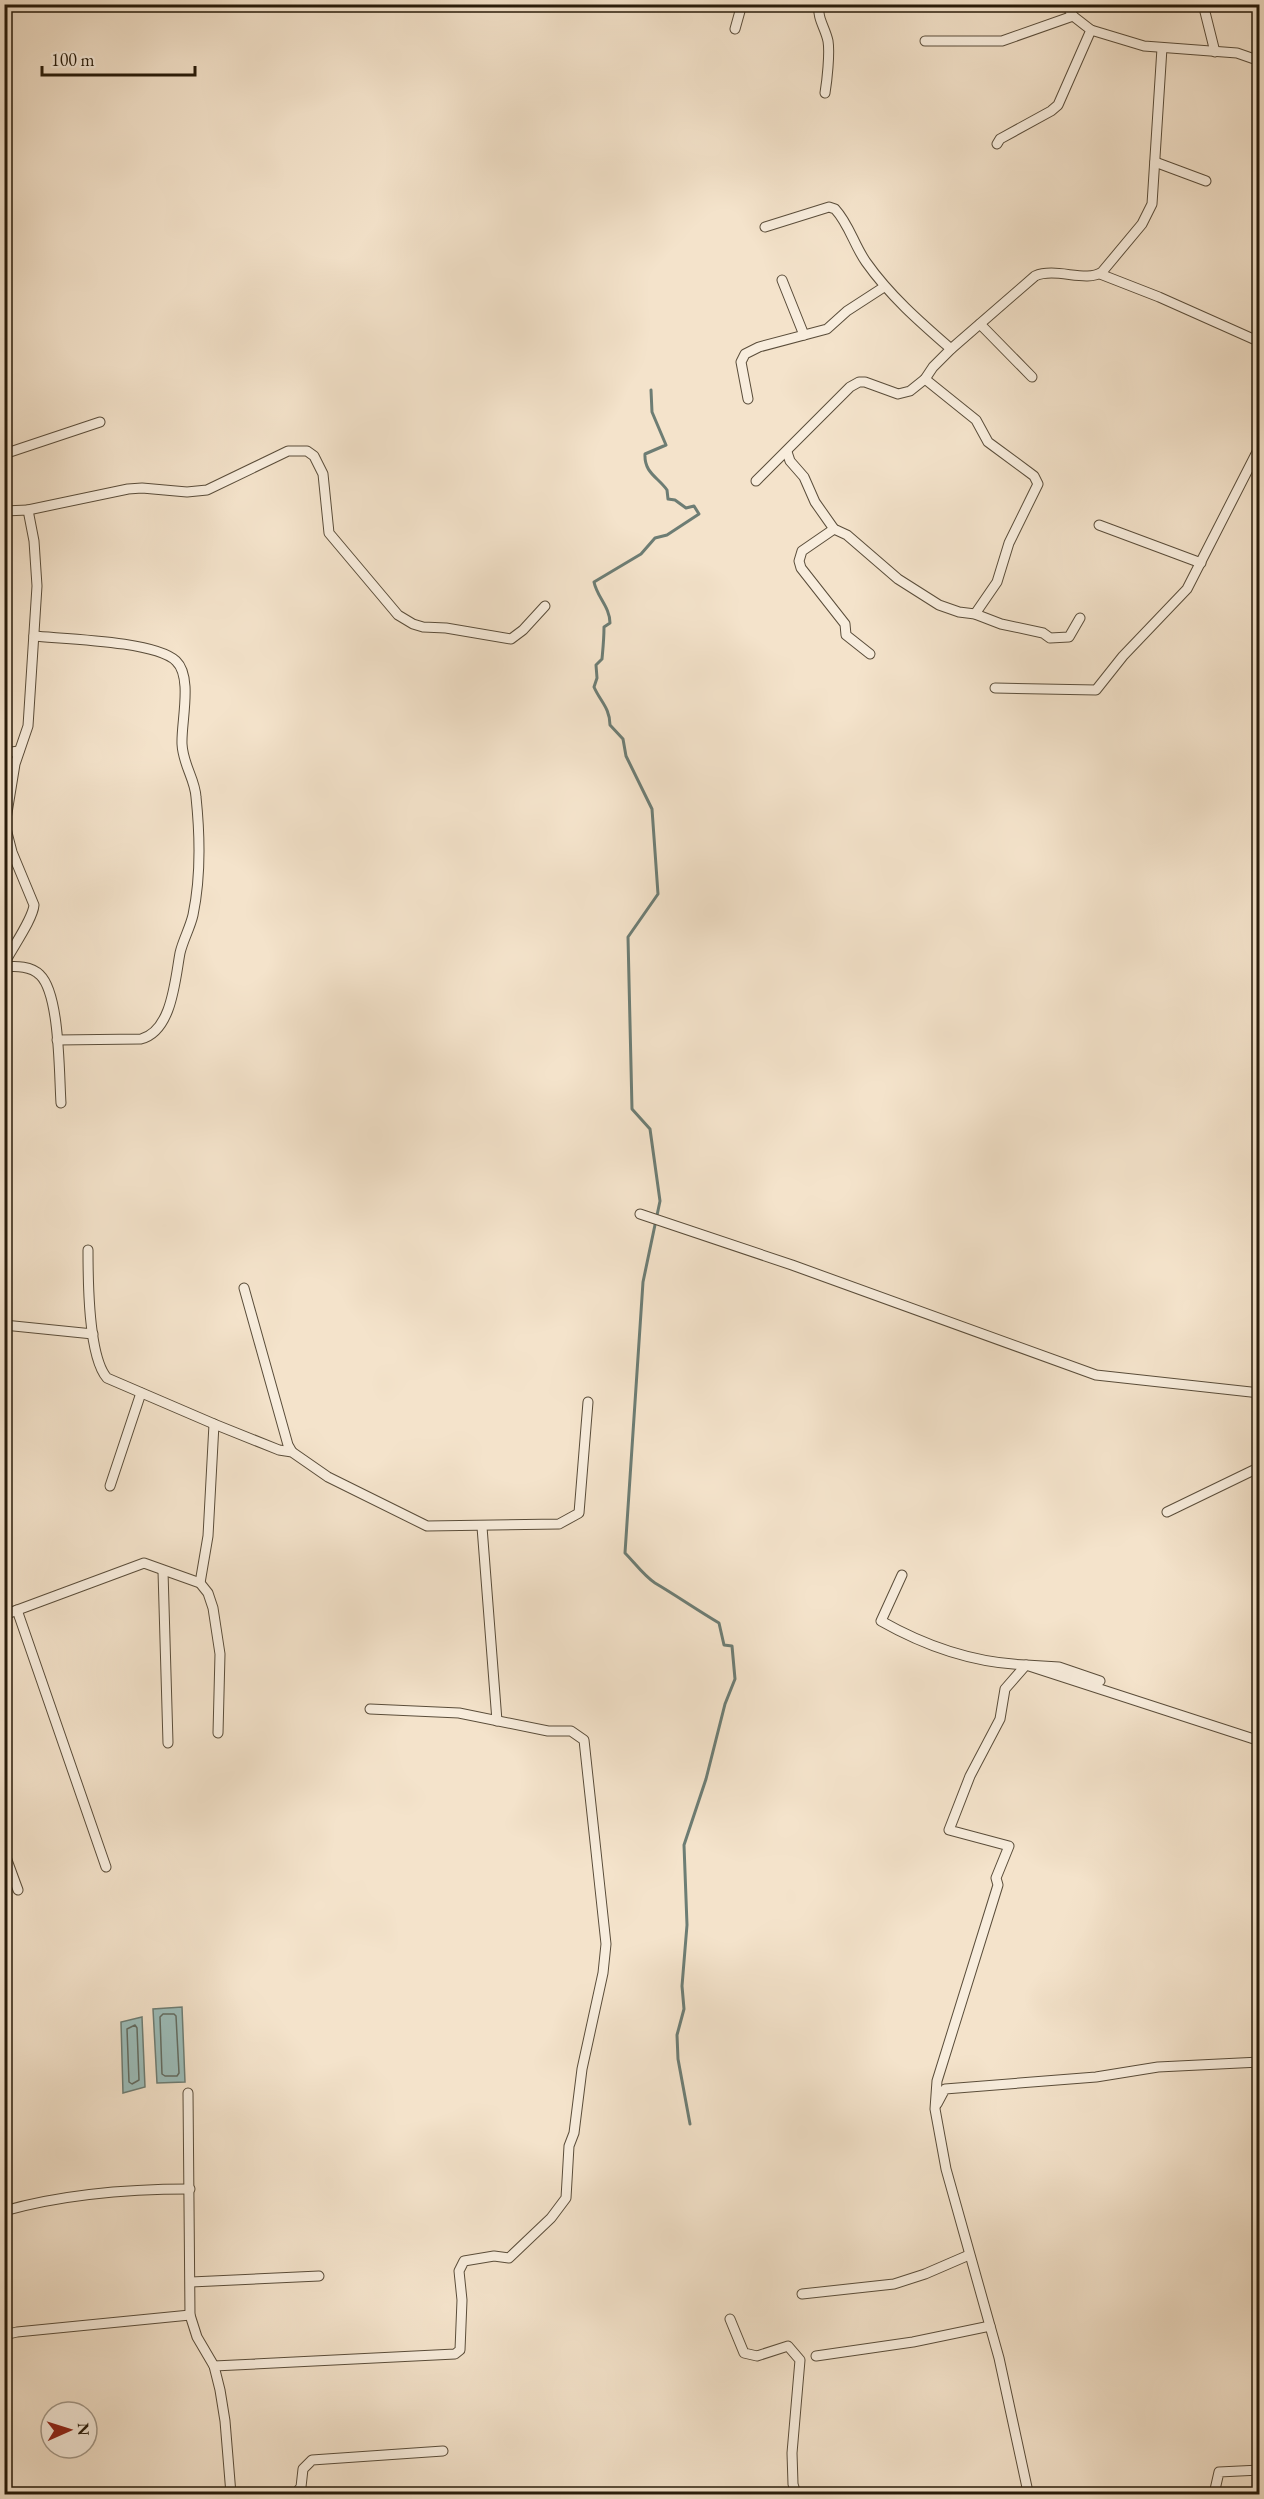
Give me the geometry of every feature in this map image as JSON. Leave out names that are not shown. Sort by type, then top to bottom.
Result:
[{"type":"street","points":[[735,29],[742,4]]},
{"type":"street","points":[[819,4],[819,22],[828,39],[829,48],[825,93]]},
{"type":"street","points":[[1066,4],[1073,16],[1091,30],[1129,43],[1161,48],[1237,53],[1260,61]]},
{"type":"street","points":[[1203,4],[1215,52]]},
{"type":"street","points":[[925,41],[1002,41],[1073,16]]},
{"type":"street","points":[[998,144],[1000,139],[1058,105],[1091,30]]},
{"type":"street","points":[[756,481],[787,452],[833,402],[854,384],[865,382],[906,394],[925,379],[933,367],[951,349],[1029,280],[1042,273],[1094,276],[1100,274],[1142,224],[1150,211],[1155,191],[1161,48]]},
{"type":"street","points":[[1155,162],[1206,181]]},
{"type":"street","points":[[765,227],[832,207],[840,215],[862,256],[884,287],[918,321],[951,349]]},
{"type":"street","points":[[1100,274],[1159,297],[1260,342]]},
{"type":"street","points":[[782,280],[804,335]]},
{"type":"street","points":[[748,399],[741,368],[742,357],[759,347],[827,329],[847,311],[884,287]]},
{"type":"street","points":[[980,324],[1032,377]]},
{"type":"street","points":[[925,379],[976,420],[988,442],[1034,476],[1038,484],[1009,543],[997,582],[975,614]]},
{"type":"street","points":[[4,454],[100,422]]},
{"type":"street","points":[[995,688],[1095,691],[1123,656],[1187,589],[1260,446]]},
{"type":"street","points":[[4,511],[28,510],[128,489],[187,492],[207,490],[288,451],[306,451],[314,456],[324,474],[329,533],[388,604],[405,620],[423,627],[446,628],[511,639],[523,630],[545,606]]},
{"type":"street","points":[[787,452],[790,461],[804,477],[815,502],[834,529],[847,535],[893,575],[939,605],[958,612],[975,614],[1001,624],[1043,633],[1054,639],[1069,637],[1080,618]]},
{"type":"street","points":[[28,510],[34,541],[36,570],[28,726],[19,752],[5,818],[6,837],[34,905],[33,912],[13,944],[4,966],[30,969],[39,974],[51,994],[61,1103]]},
{"type":"street","points":[[1099,525],[1201,563]]},
{"type":"street","points":[[834,529],[802,551],[799,561],[801,568],[845,624],[846,635],[870,654]]},
{"type":"street","points":[[34,636],[134,646],[164,654],[177,662],[184,673],[185,683],[182,725],[183,755],[196,797],[198,866],[196,903],[181,950],[173,995],[160,1027],[153,1035],[141,1039],[57,1040]]},
{"type":"street","points":[[4,753],[19,752]]},
{"type":"street","points":[[640,1214],[792,1265],[1096,1376],[1260,1393]]},
{"type":"street","points":[[88,1250],[88,1285],[93,1334],[102,1372],[107,1378],[214,1424],[279,1450],[292,1452]]},
{"type":"street","points":[[244,1288],[288,1445],[292,1452],[328,1477],[426,1526],[482,1527],[559,1524],[579,1513],[588,1402]]},
{"type":"street","points":[[4,1325],[93,1334]]},
{"type":"street","points":[[110,1486],[141,1393]]},
{"type":"street","points":[[200,1583],[208,1536],[214,1424]]},
{"type":"street","points":[[1167,1512],[1260,1467]]},
{"type":"street","points":[[482,1527],[497,1721]]},
{"type":"street","points":[[4,1615],[144,1563],[200,1583],[211,1600],[220,1654],[218,1733]]},
{"type":"street","points":[[163,1570],[168,1743]]},
{"type":"street","points":[[902,1575],[881,1621],[927,1643],[961,1654],[1000,1664],[1059,1667],[1100,1681]]},
{"type":"street","points":[[17,1610],[106,1867]]},
{"type":"street","points":[[1026,1665],[1260,1741]]},
{"type":"street","points":[[1022,2494],[1028,2492],[990,2326],[946,2169],[935,2109],[937,2081],[998,1885],[996,1878],[1009,1846],[949,1830],[970,1776],[1000,1719],[1005,1689],[1026,1665]]},
{"type":"street","points":[[214,2366],[425,2357],[458,2353],[462,2300],[459,2271],[464,2261],[494,2256],[509,2258],[551,2218],[566,2198],[569,2146],[574,2133],[582,2069],[603,1973],[606,1944],[584,1740],[572,1731],[548,1731],[459,1713],[370,1709]]},
{"type":"street","points":[[4,1852],[18,1890]]},
{"type":"street","points":[[945,2090],[1096,2077],[1158,2067],[1260,2062]]},
{"type":"street","points":[[937,2081],[945,2090]]},
{"type":"street","points":[[935,2109],[945,2090]]},
{"type":"street","points":[[188,2092],[190,2315],[197,2337],[214,2366],[224,2413],[231,2494]]},
{"type":"street","points":[[4,2211],[34,2203],[141,2189],[189,2189]]},
{"type":"street","points":[[802,2294],[894,2284],[925,2274],[969,2255]]},
{"type":"street","points":[[190,2282],[319,2276]]},
{"type":"street","points":[[4,2335],[190,2315]]},
{"type":"street","points":[[730,2319],[744,2353],[757,2356],[788,2346],[800,2360],[792,2453],[793,2484],[796,2494]]},
{"type":"street","points":[[816,2356],[913,2342],[990,2326]]},
{"type":"street","points":[[295,2494],[301,2487],[303,2469],[312,2460],[443,2451]]},
{"type":"street","points":[[1214,2494],[1219,2472],[1260,2470]]},
{"type":"water","points":[[182,2007],[185,2082],[157,2083],[153,2009]]},
{"type":"water","points":[[142,2017],[145,2087],[123,2093],[121,2022]]},
{"type":"waterway","points":[[651,390],[652,412],[666,445],[645,454],[647,466],[667,490],[668,499],[675,500],[686,508],[694,506],[699,514],[667,535],[655,538],[641,554],[594,582],[608,612],[610,623],[604,627],[602,659],[596,665],[597,678],[594,687],[607,709],[610,725],[623,739],[626,756],[652,809],[658,894],[628,937],[632,1109],[650,1129],[660,1201],[643,1282],[625,1553],[651,1580],[719,1623],[724,1645],[732,1646],[735,1679],[725,1704],[706,1779],[684,1845],[687,1925],[682,1986],[684,2009],[677,2035],[678,2059],[690,2124]]}]
